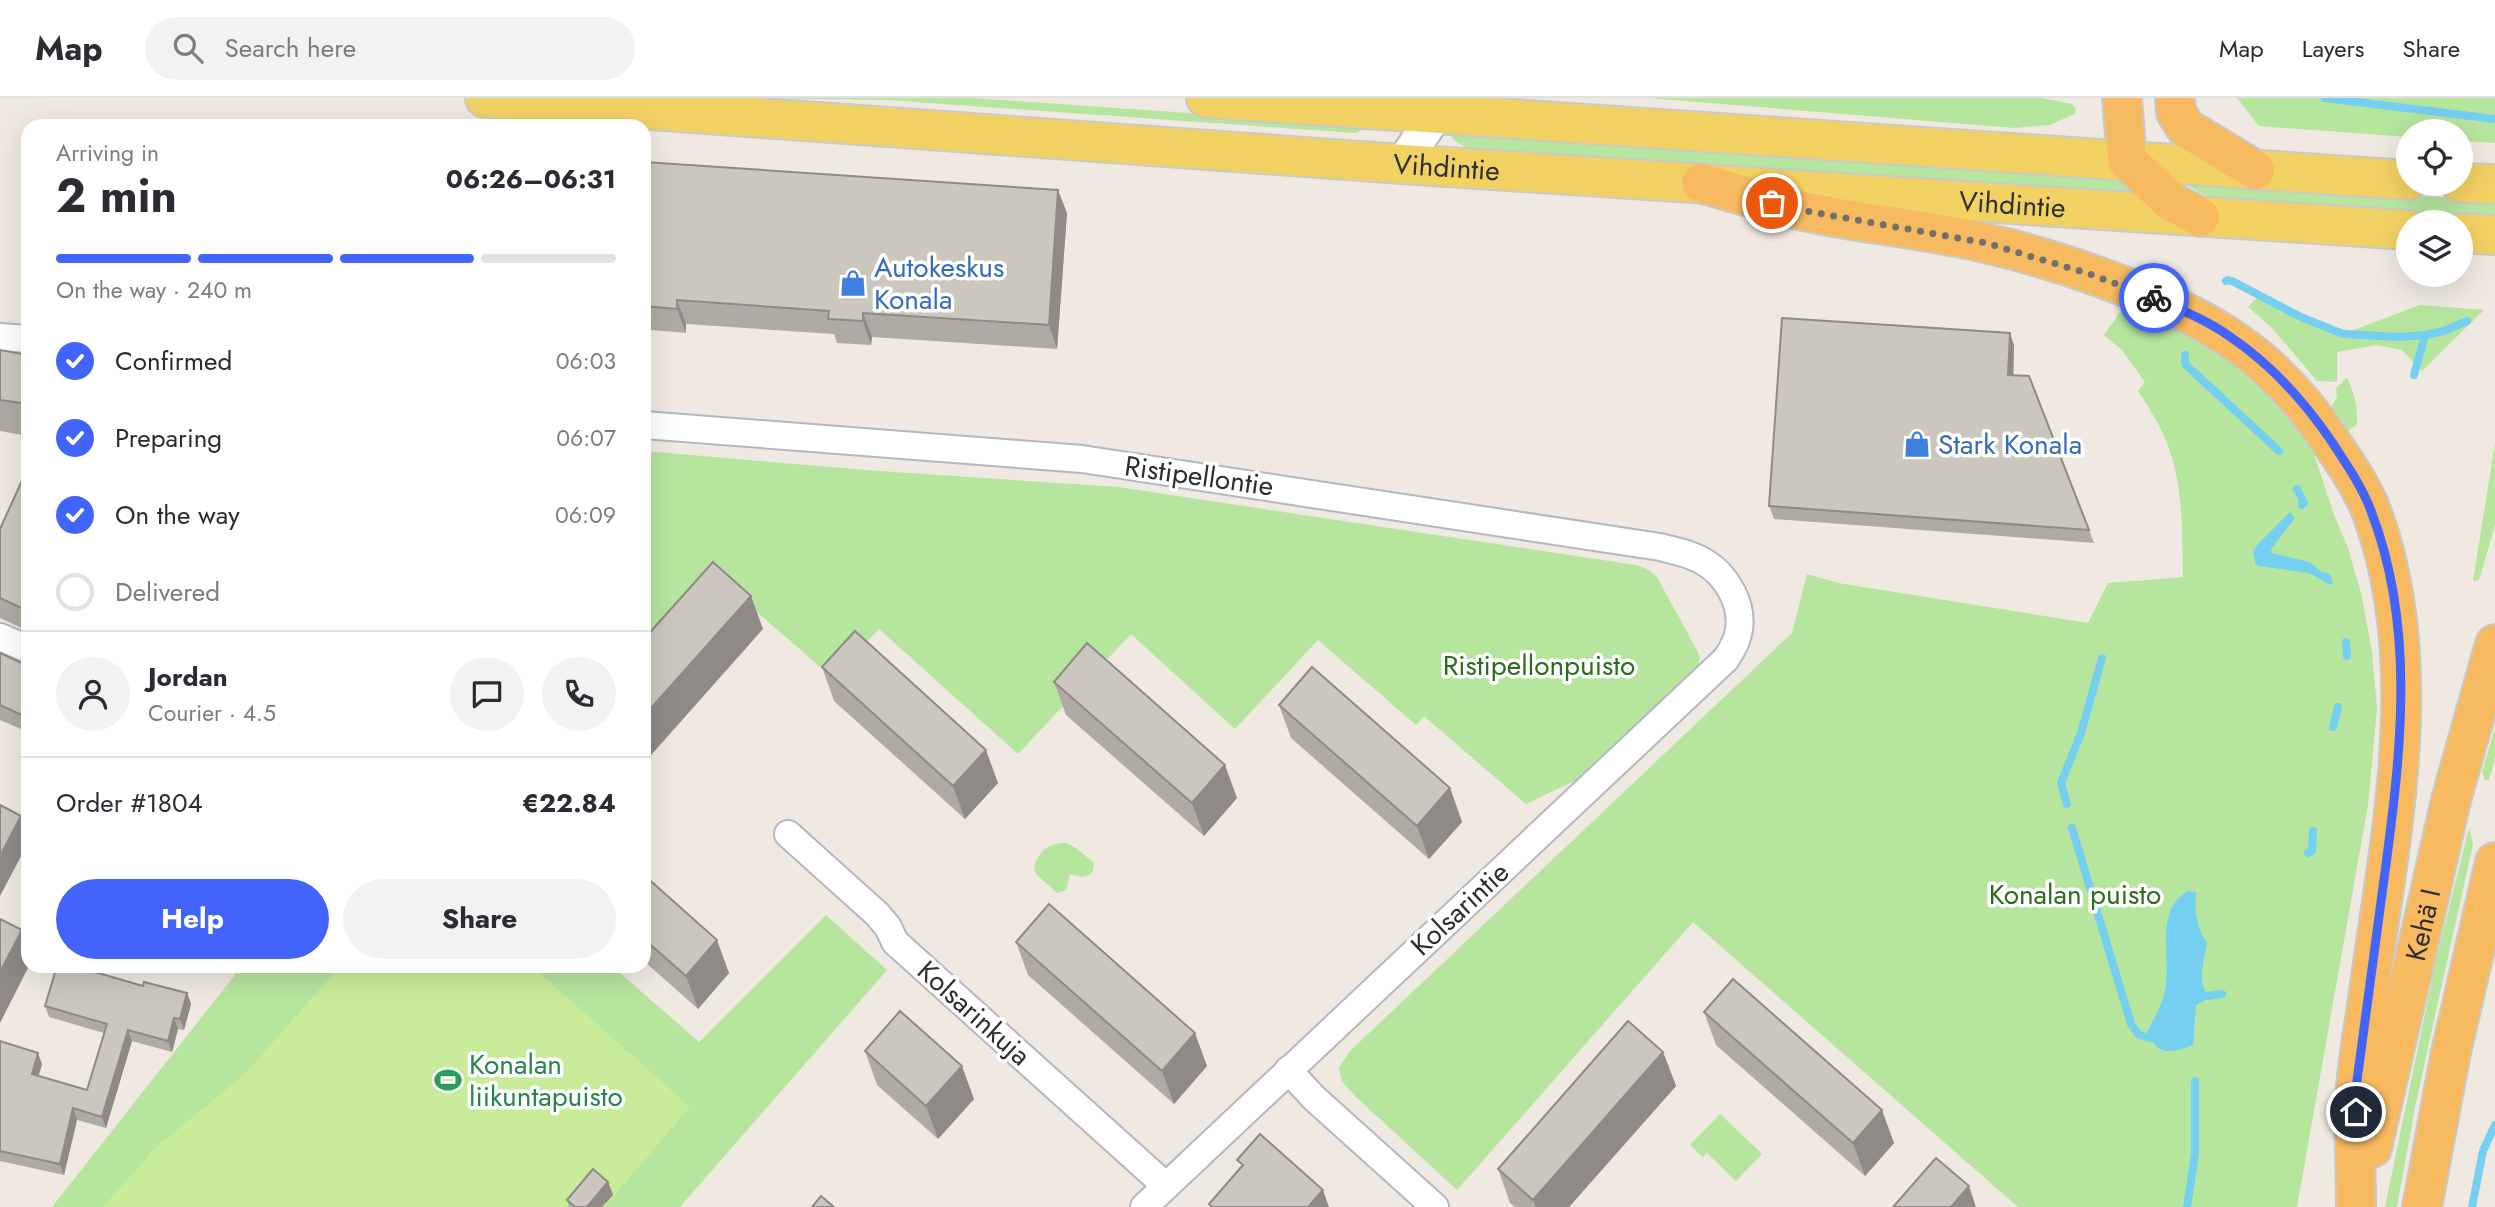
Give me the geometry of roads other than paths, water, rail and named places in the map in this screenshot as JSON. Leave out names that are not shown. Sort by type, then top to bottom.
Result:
[{"type":"highway","points":[[2122,98],[2127,160],[2170,201],[2200,217]]},
{"type":"highway","points":[[2175,98],[2176,112],[2186,128],[2255,170]]},
{"type":"highway","points":[[1701,183],[1795,209],[1986,243],[2143,293],[2228,335],[2292,389],[2317,419],[2350,469],[2370,509],[2395,596],[2401,710],[2397,785],[2356,1088],[2358,1207]]},
{"type":"highway","name":"Kehä I","points":[[2358,1207],[2451,800],[2495,643]]},
{"type":"highway","name":"Kehä I","points":[[2422,1207],[2451,1052],[2495,862]]},
{"type":"highway","points":[[2451,1052],[2495,976]]},
{"type":"main road","name":"Vihdintie","points":[[485,98],[2396,229]]},
{"type":"main road","name":"Vihdintie","points":[[1206,98],[1436,106],[2396,179]]},
{"type":"main road","points":[[2473,183],[2495,184]]},
{"type":"main road","points":[[2473,234],[2495,235]]},
{"type":"street","points":[[1390,105],[1402,163]]},
{"type":"street","points":[[1402,163],[1436,106]]},
{"type":"street","points":[[0,337],[21,338]]},
{"type":"street","name":"Ristipellontie","points":[[651,426],[1082,459],[1352,499],[1669,550],[1689,555],[1707,564],[1723,577],[1733,594]]},
{"type":"street","name":"Kolsarintie","points":[[1144,1207],[1726,659],[1739,631],[1740,615],[1733,594]]},
{"type":"street","points":[[0,637],[21,646]]},
{"type":"street","name":"Kolsarinkuja","points":[[788,834],[877,914],[888,927],[895,942],[1166,1186]]},
{"type":"street","points":[[1288,1070],[1314,1098],[1435,1207]]},
{"type":"water","points":[[2290,512],[2294,517],[2293,521],[2271,549],[2272,553],[2309,562],[2322,572],[2330,574],[2333,583],[2330,585],[2309,573],[2259,566],[2255,563],[2253,552],[2258,544]]},
{"type":"water","points":[[2188,891],[2196,893],[2197,919],[2207,943],[2202,984],[2208,994],[2207,999],[2196,1005],[2193,1045],[2166,1051],[2156,1046],[2147,1032],[2165,991],[2166,934],[2171,909]]},
{"type":"waterway","points":[[2325,98],[2495,119]]},
{"type":"waterway","points":[[2226,281],[2234,282],[2301,317],[2343,334],[2400,337],[2425,335],[2444,331],[2467,321]]},
{"type":"waterway","points":[[2414,375],[2425,335]]},
{"type":"waterway","points":[[2185,355],[2185,364],[2279,451]]},
{"type":"waterway","points":[[2297,489],[2304,503],[2302,505]]},
{"type":"waterway","points":[[2346,642],[2347,656]]},
{"type":"waterway","points":[[2067,804],[2061,783],[2081,733],[2102,658]]},
{"type":"waterway","points":[[2333,727],[2338,707]]},
{"type":"waterway","points":[[2072,828],[2131,1024],[2139,1035],[2150,1038]]},
{"type":"waterway","points":[[2308,853],[2312,851],[2313,831]]},
{"type":"waterway","points":[[2207,996],[2222,994]]},
{"type":"waterway","points":[[2187,1207],[2195,1154],[2195,1081]]},
{"type":"waterway","points":[[2472,1207],[2483,1151],[2495,1125]]},
{"type":"place","name":"Autokeskus Konala","points":[[853,283]]},
{"type":"place","name":"Stark Konala","points":[[1917,444]]},
{"type":"place","name":"Konalan liikuntapuisto","points":[[448,1080]]},
{"type":"park label","name":"Ristipellonpuisto","points":[[1539,665]]},
{"type":"park label","name":"Konalan puisto","points":[[2075,894]]}]
